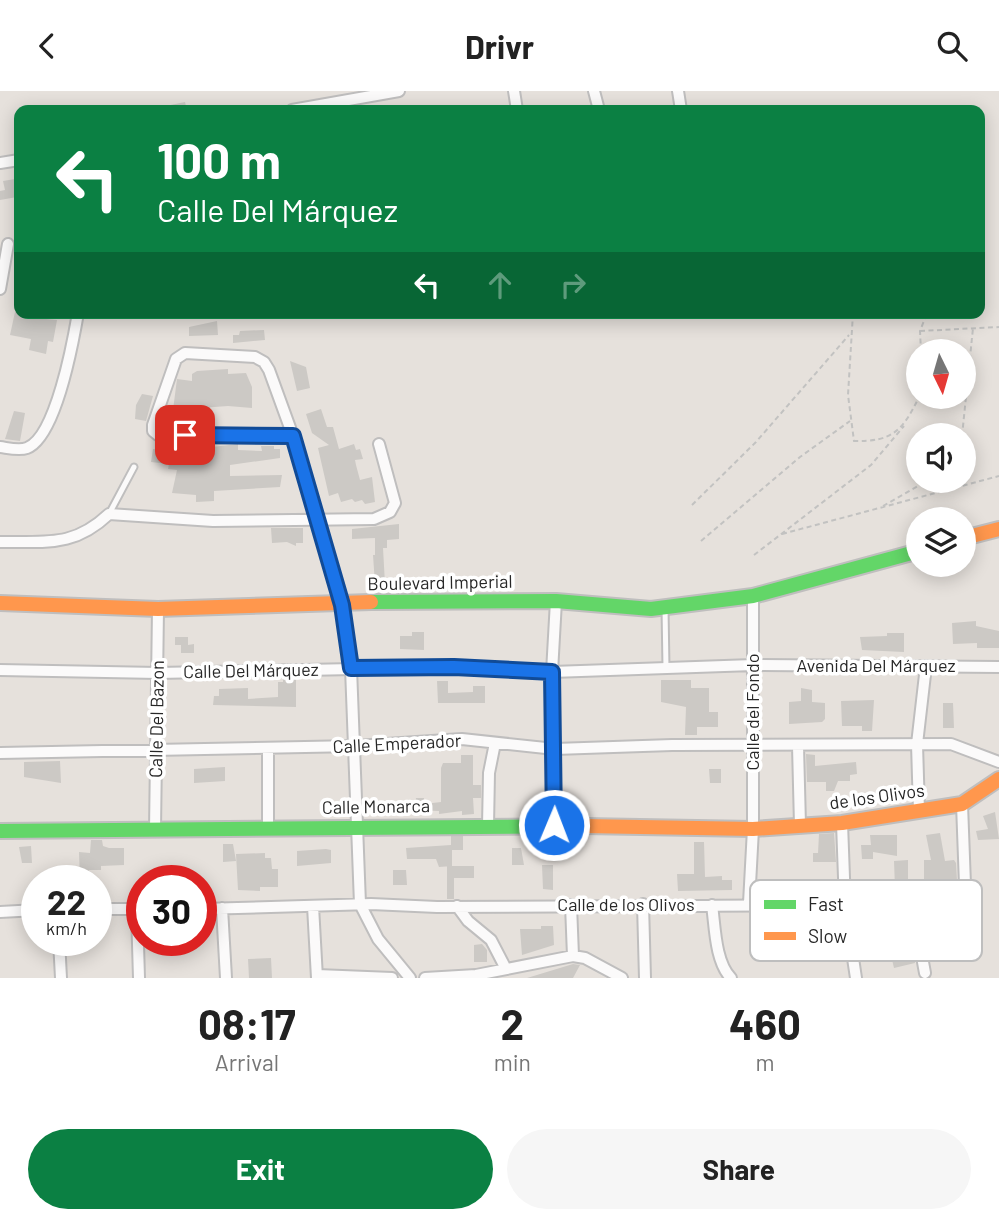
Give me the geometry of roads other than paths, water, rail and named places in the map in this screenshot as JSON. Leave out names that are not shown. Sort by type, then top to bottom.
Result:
[{"type":"street","points":[[320,105],[399,91]]},
{"type":"street","points":[[0,289],[9,244]]},
{"type":"street","points":[[0,447],[24,449],[35,444],[46,429],[69,360],[77,319]]},
{"type":"street","points":[[293,436],[158,435],[153,431],[153,425],[180,355],[255,357],[264,362],[293,436],[342,605],[351,668],[356,746],[355,827],[360,904],[378,939],[410,978]]},
{"type":"street","points":[[0,542],[72,538],[90,532],[109,514],[213,521],[374,519],[390,512],[395,503],[379,444]]},
{"type":"street","points":[[976,535],[999,529]]},
{"type":"street","name":"Boulevard Imperial","points":[[0,603],[158,609],[431,600],[556,601],[664,608],[753,596],[906,555]]},
{"type":"street","name":"Calle del Fondo","points":[[748,903],[753,829],[753,596]]},
{"type":"street","points":[[554,825],[552,672],[556,601]]},
{"type":"street","name":"Calle Del Bazon","points":[[155,830],[158,609]]},
{"type":"street","name":"Avenida Del Márquez","points":[[753,665],[999,667]]},
{"type":"street","name":"Calle Del Márquez","points":[[0,670],[158,673],[454,667],[552,672],[753,665]]},
{"type":"street","points":[[919,811],[918,744],[926,666]]},
{"type":"street","name":"Calle Emperador","points":[[0,753],[268,749],[462,739],[555,749],[951,744],[999,762]]},
{"type":"street","points":[[488,825],[489,773],[495,743]]},
{"type":"street","points":[[798,746],[800,825]]},
{"type":"street","points":[[268,749],[268,828]]},
{"type":"street","name":"de los Olivos","points":[[753,829],[842,823],[962,804],[999,779]]},
{"type":"street","name":"Calle de los Olivos","points":[[962,804],[965,880]]},
{"type":"street","points":[[842,823],[844,880]]},
{"type":"street","name":"Calle Monarca","points":[[0,831],[488,825],[753,829]]},
{"type":"street","name":"Calle de los Olivos","points":[[217,908],[360,904],[457,906],[748,903]]},
{"type":"street","points":[[643,904],[645,978]]},
{"type":"street","points":[[571,905],[573,956]]},
{"type":"street","points":[[712,905],[719,953],[726,973],[731,978]]},
{"type":"street","points":[[313,906],[317,977],[392,978]]},
{"type":"street","points":[[457,906],[468,921],[491,940],[506,969]]},
{"type":"street","points":[[222,908],[226,978]]},
{"type":"street","points":[[0,912],[21,911]]},
{"type":"street","points":[[60,956],[61,978]]},
{"type":"street","points":[[139,956],[139,978]]},
{"type":"street","points":[[425,978],[506,969],[573,956],[585,958],[622,978]]},
{"type":"street","points":[[923,961],[925,973]]},
{"type":"lane","points":[[109,514],[134,467]]},
{"type":"lane","points":[[664,608],[666,668]]}]
